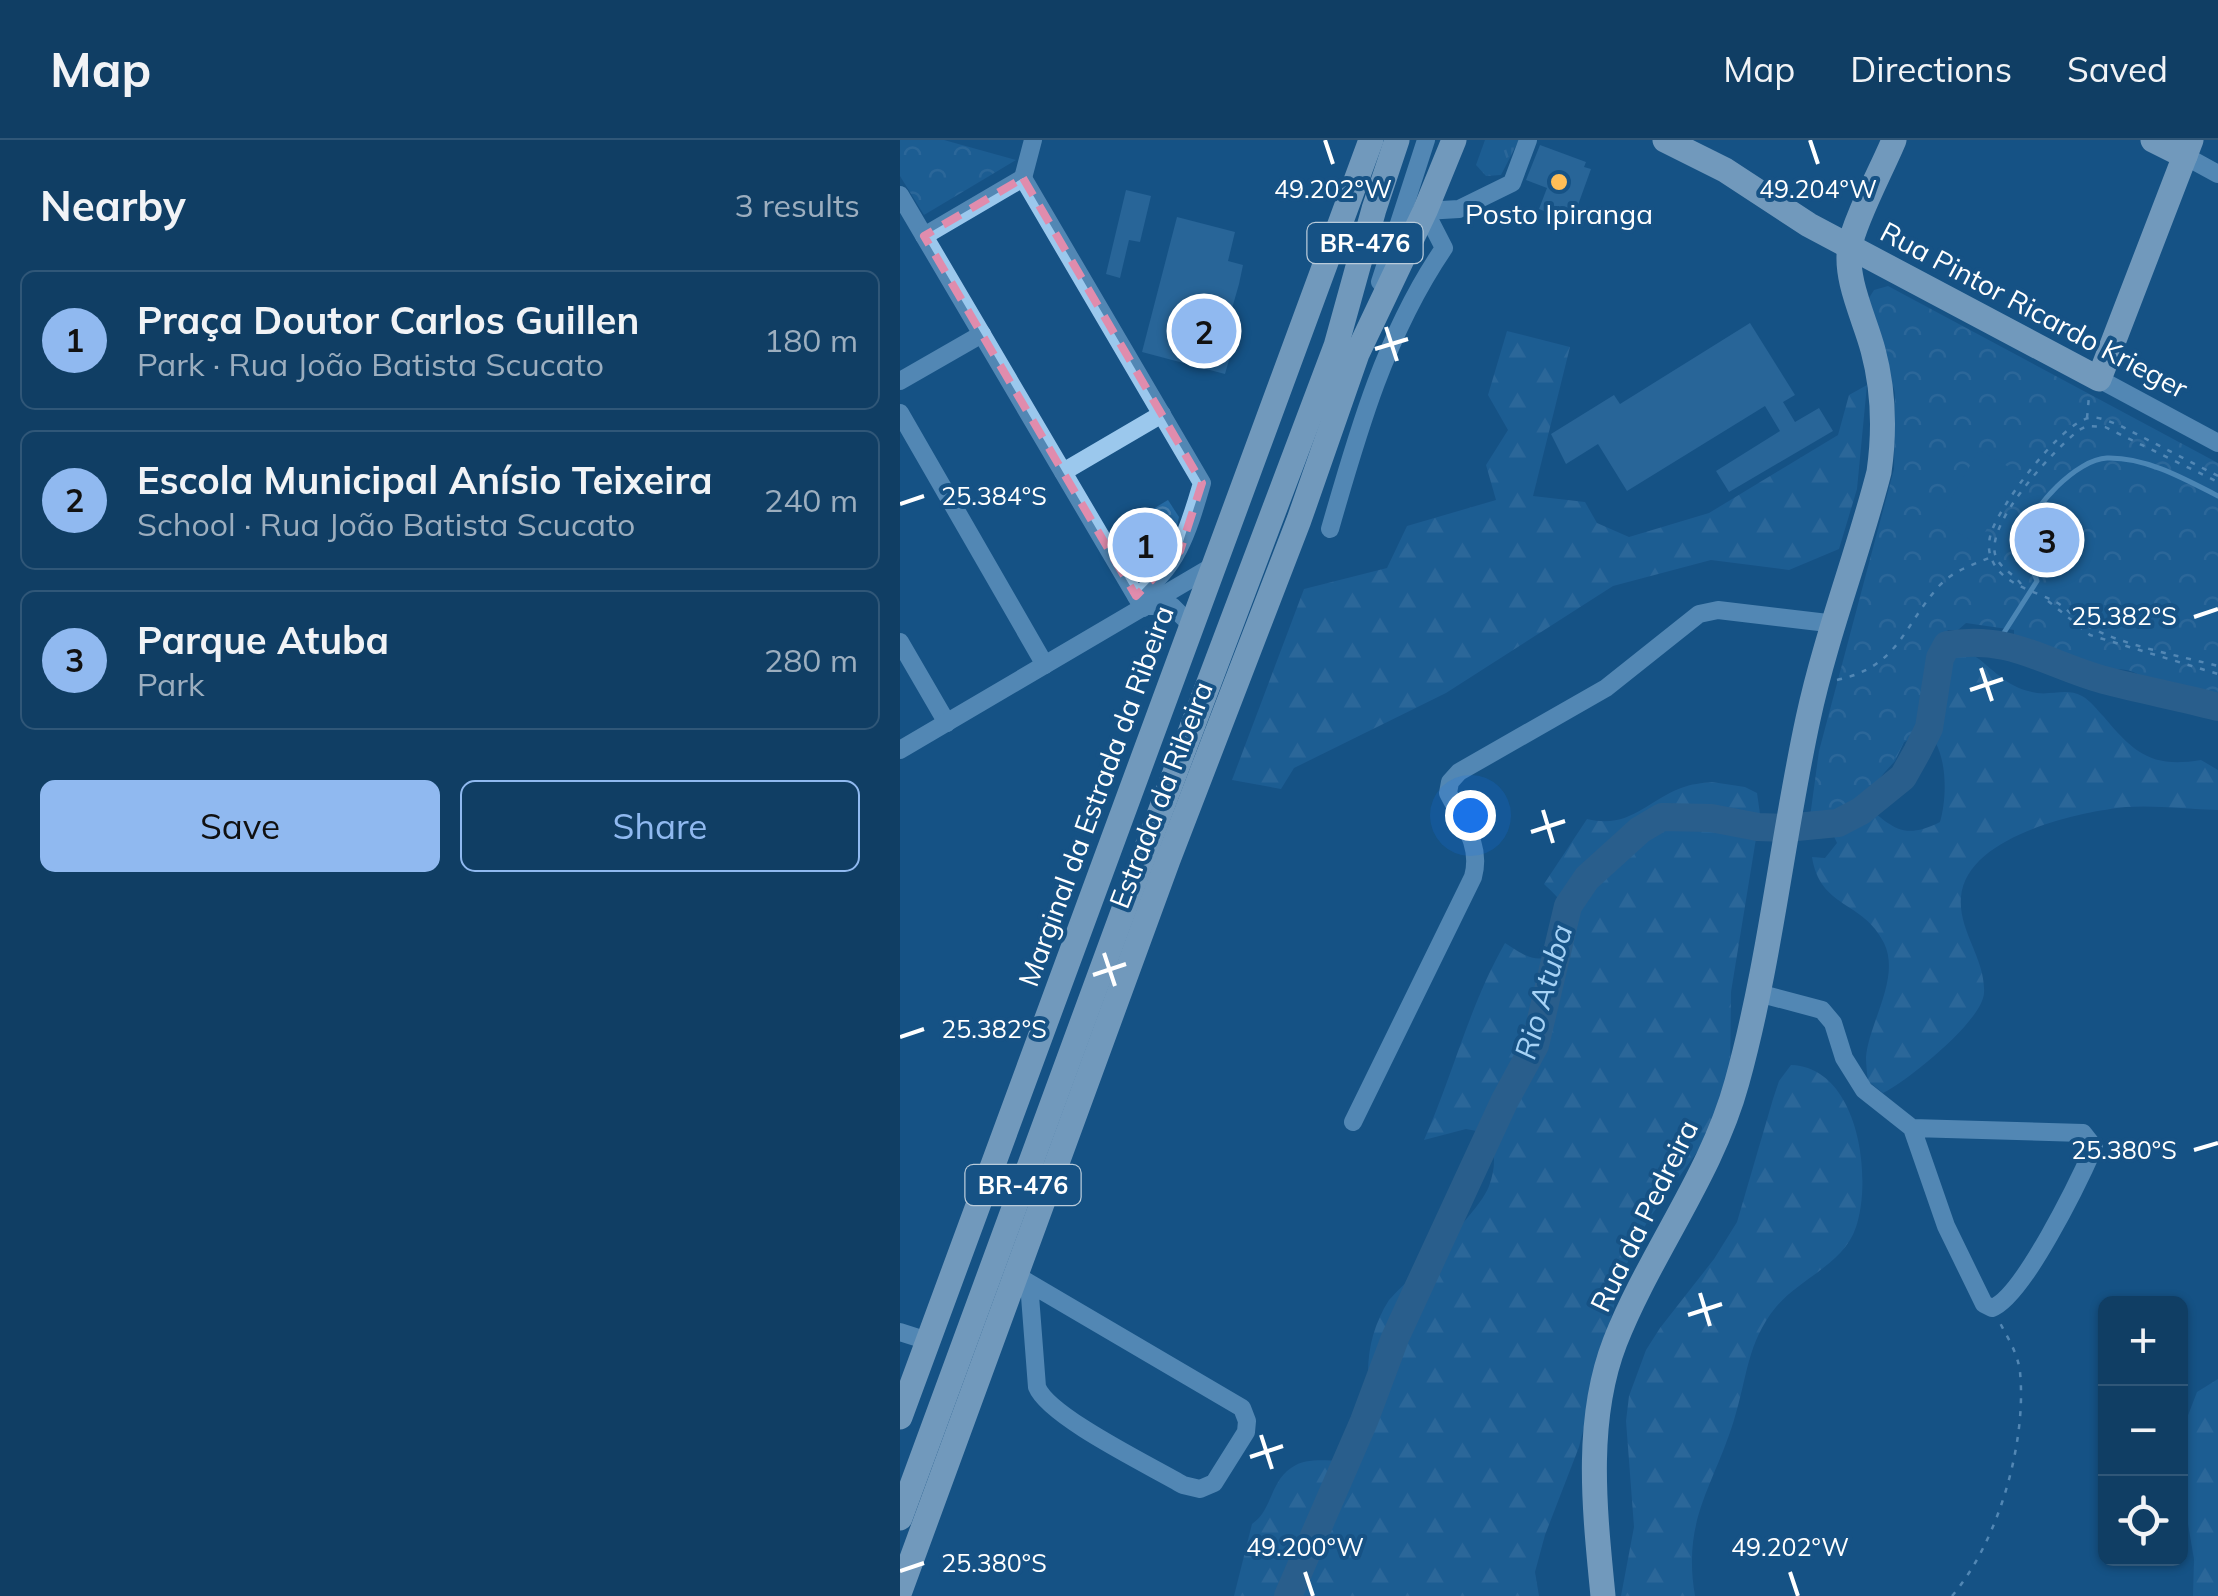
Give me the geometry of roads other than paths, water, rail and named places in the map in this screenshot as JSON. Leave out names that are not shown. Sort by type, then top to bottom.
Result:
[{"type":"main road","name":"Marginal da Estrada da Ribeira","points":[[900,1417],[1371,140]]},
{"type":"main road","name":"Estrada da Ribeira","points":[[900,1592],[1022,1279],[1168,860],[1299,520],[1346,350],[1374,209],[1398,140]]},
{"type":"main road","name":"Estrada da Ribeira","points":[[900,1518],[1146,852],[1346,350],[1425,211],[1454,140]]},
{"type":"main road","name":"Rua Pintor Ricardo Krieger","points":[[1665,140],[1716,164],[1809,225],[2100,379]]},
{"type":"main road","points":[[1850,245],[1894,140]]},
{"type":"main road","points":[[2100,379],[2188,148],[2153,140]]},
{"type":"main road","name":"Rua da Pedreira","points":[[1604,1596],[1594,1462],[1599,1402],[1615,1344],[1723,1126],[1737,1084],[1816,684],[1879,472],[1883,432],[1879,374],[1853,282],[1850,245]]},
{"type":"main road","points":[[1144,753],[1146,852]]},
{"type":"street","points":[[1032,140],[1023,178],[1202,483],[1180,551],[1139,602]]},
{"type":"street","points":[[1346,350],[1416,176],[1426,140]]},
{"type":"street","points":[[1330,529],[1390,346],[1421,281],[1444,248],[1425,211],[1460,210],[1512,183],[1528,140]]},
{"type":"street","points":[[2188,148],[2218,174]]},
{"type":"street","points":[[924,236],[1023,178]]},
{"type":"street","points":[[900,195],[1139,602]]},
{"type":"street","points":[[900,381],[982,334]]},
{"type":"street","name":"Rua Pintor Ricardo Krieger","points":[[2100,379],[2218,443]]},
{"type":"street","points":[[1062,472],[1162,414]]},
{"type":"street","points":[[903,426],[1046,665]]},
{"type":"street","points":[[900,750],[1046,665],[1139,602],[1213,566]]},
{"type":"street","points":[[1139,602],[1172,606],[1187,621],[1190,632]]},
{"type":"street","points":[[1354,1122],[1473,877],[1476,846],[1448,794],[1450,782],[1459,772],[1606,688],[1699,614],[1718,610],[1836,624]]},
{"type":"street","points":[[900,642],[946,723]]},
{"type":"street","points":[[1758,993],[1822,1010],[1833,1023],[1844,1058],[1864,1090],[1912,1128],[1946,1226],[1984,1304],[1992,1308],[2001,1304],[2018,1287],[2094,1148],[2084,1133],[1912,1128]]},
{"type":"street","points":[[1022,1279],[1242,1408],[1246,1432],[1214,1483],[1200,1489],[1183,1485],[1059,1412],[1041,1396],[1022,1279]]},
{"type":"street","points":[[900,1332],[928,1341]]},
{"type":"waterway","points":[[1998,642],[2037,581],[2025,547],[2029,524],[2069,475],[2095,460],[2122,459],[2165,470],[2218,496]]},
{"type":"waterway","name":"Rio Atuba","points":[[1288,1596],[1364,1421],[1395,1338],[1504,1102],[1535,1045],[1568,906],[1587,878],[1640,830],[1662,817],[1711,818],[1786,828],[1838,823],[1861,811],[1903,777],[1917,752],[1929,728],[1940,658],[1947,645],[2009,647],[2104,680],[2218,707]]},
{"type":"place","name":"Posto Ipiranga","points":[[1559,182]]},
{"type":"place","name":"Escola Municipal Anísio Teixeira","points":[[1204,331]]},
{"type":"place","name":"Parque Atuba","points":[[2047,540]]},
{"type":"place","name":"Praça Doutor Carlos Guillen","points":[[1145,545]]}]
